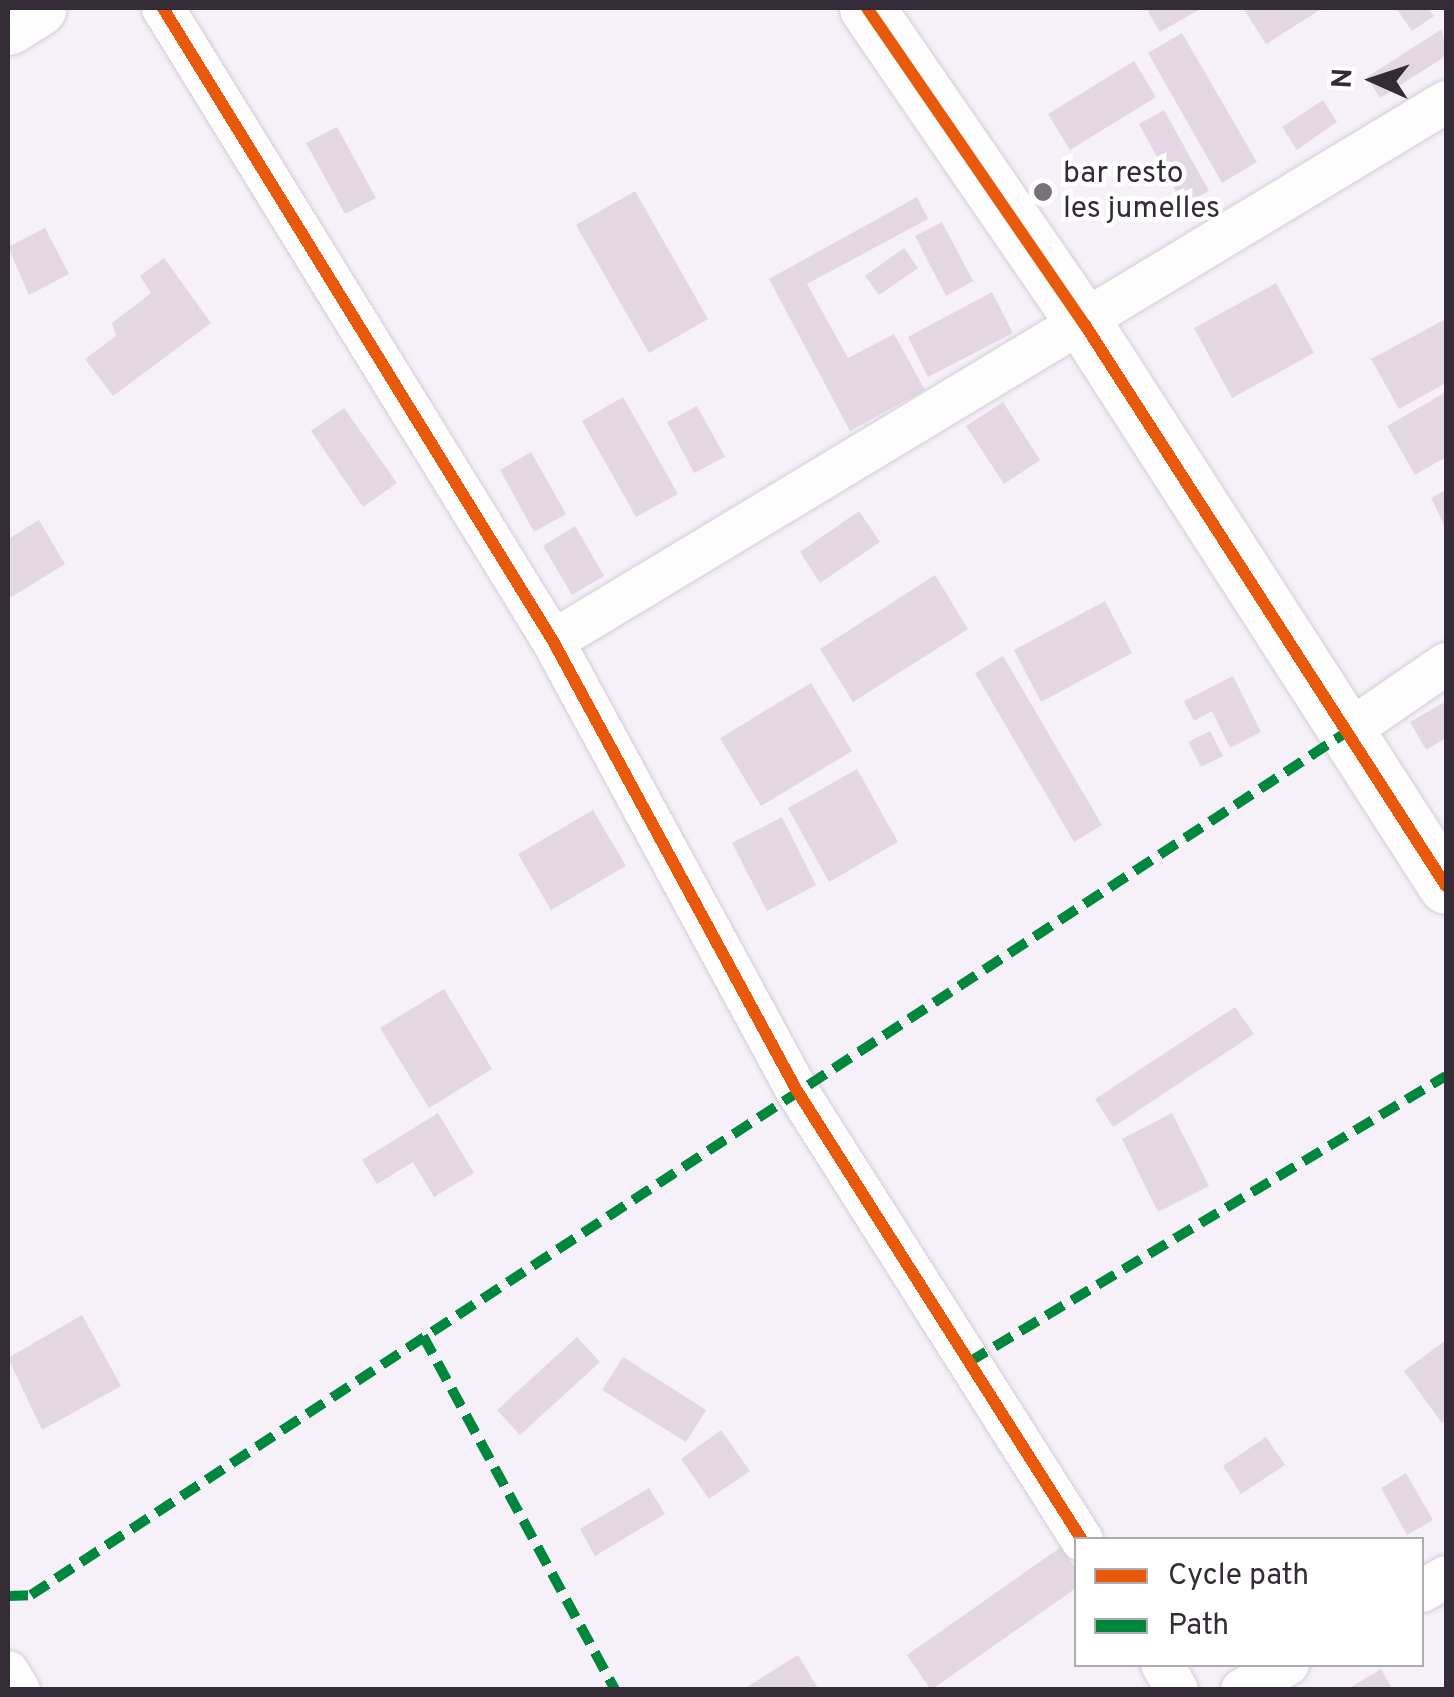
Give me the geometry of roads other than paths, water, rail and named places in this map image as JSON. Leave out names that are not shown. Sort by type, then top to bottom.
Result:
[{"type":"street","points":[[8,27],[38,8]]},
{"type":"street","points":[[163,8],[553,642],[796,1089],[1080,1537]]},
{"type":"street","points":[[867,8],[1085,324],[1446,886]]},
{"type":"street","points":[[553,642],[1085,324],[1446,102]]},
{"type":"street","points":[[1347,732],[1446,664]]},
{"type":"street","points":[[1424,1590],[1446,1577]]},
{"type":"street","points":[[1164,1667],[1178,1690]]},
{"type":"street","points":[[1242,1690],[1283,1667]]},
{"type":"street","points":[[8,1672],[18,1690]]},
{"type":"place","name":"bar resto les jumelles","points":[[1043,192]]}]
